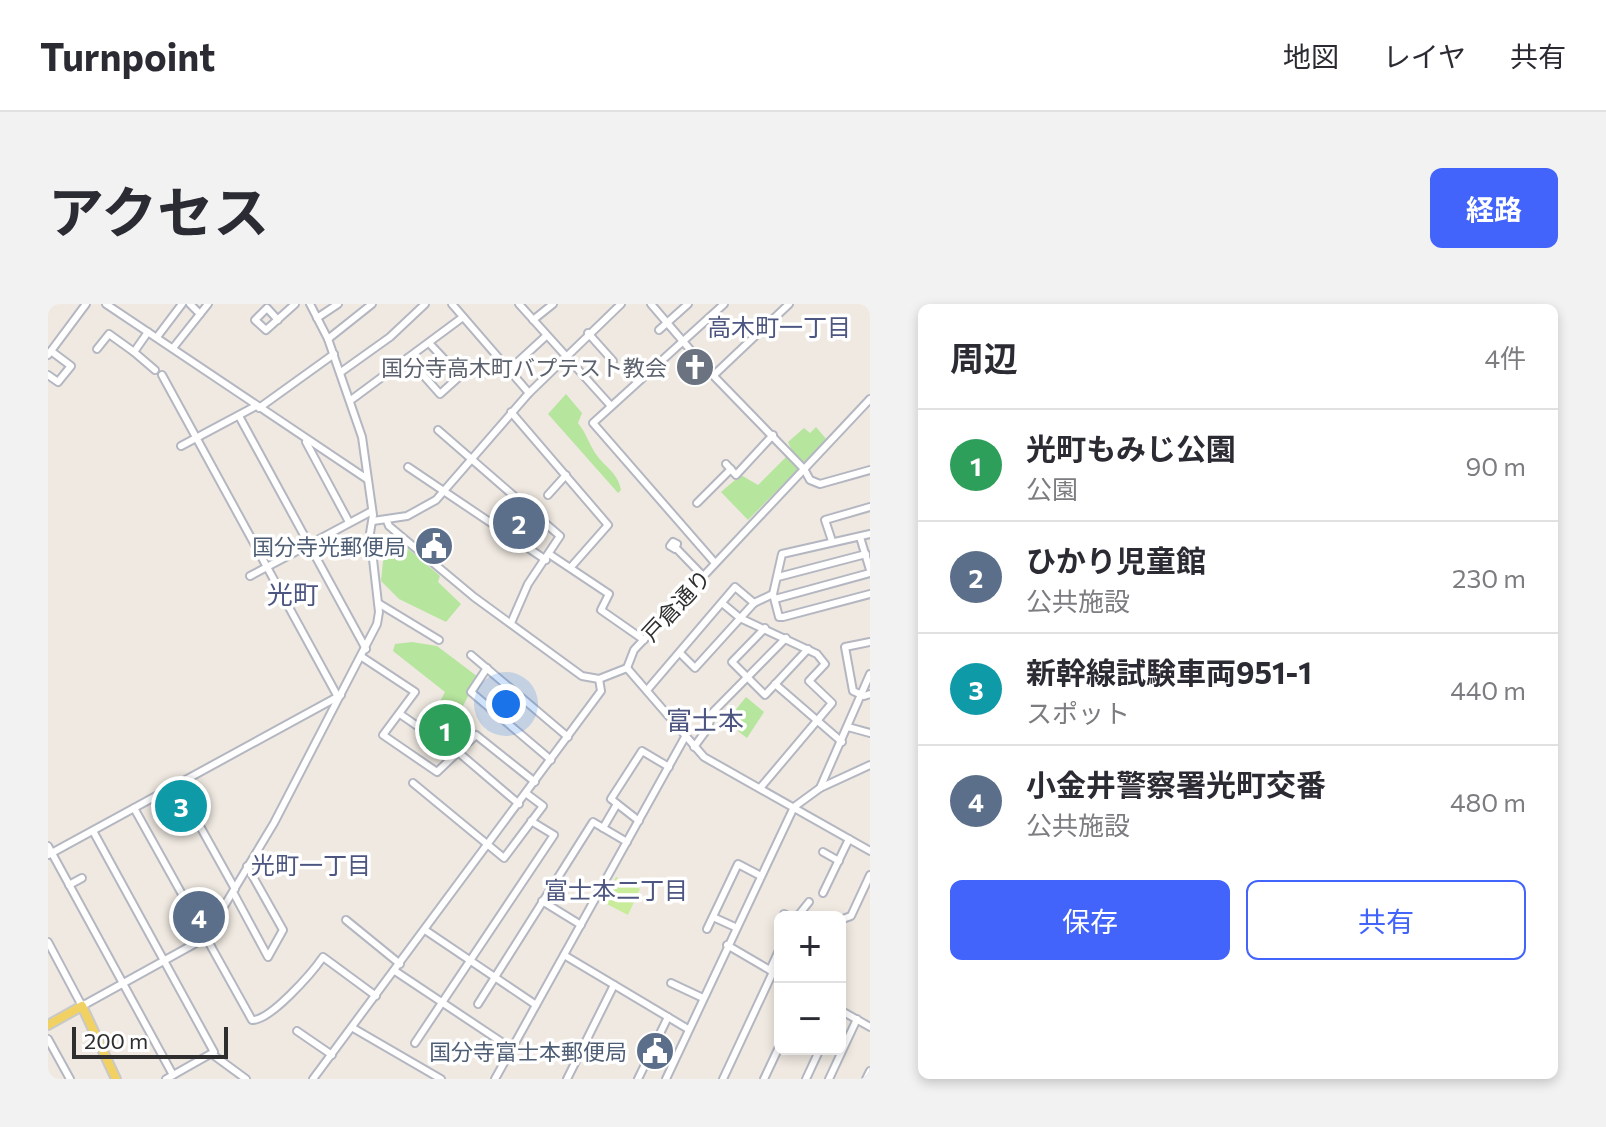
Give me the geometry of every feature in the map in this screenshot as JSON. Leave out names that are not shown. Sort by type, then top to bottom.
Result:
[{"type":"main road","points":[[48,1025],[82,1006],[116,1079]]},
{"type":"street","points":[[48,375],[58,382],[71,366],[49,353],[86,304]]},
{"type":"street","points":[[106,304],[367,479]]},
{"type":"street","points":[[157,337],[182,304]]},
{"type":"street","points":[[190,304],[200,314]]},
{"type":"street","points":[[173,348],[208,304]]},
{"type":"street","points":[[278,320],[295,304]]},
{"type":"street","points":[[48,942],[82,1006],[205,938],[362,657],[379,619],[370,533],[373,521],[362,437],[334,354],[310,304]]},
{"type":"street","points":[[317,318],[338,304]]},
{"type":"street","points":[[328,339],[372,304]]},
{"type":"street","points":[[341,372],[390,337],[425,304]]},
{"type":"street","points":[[452,304],[529,393]]},
{"type":"street","points":[[519,304],[611,406]]},
{"type":"street","points":[[533,320],[553,304]]},
{"type":"street","points":[[373,521],[387,521],[416,512],[442,493],[564,356],[621,304]]},
{"type":"street","points":[[651,304],[682,341],[804,469],[810,480],[820,484],[868,471],[870,481]]},
{"type":"street","points":[[659,330],[688,304]]},
{"type":"street","points":[[715,563],[593,423],[724,304]]},
{"type":"street","points":[[714,375],[789,304]]},
{"type":"street","points":[[351,400],[463,317]]},
{"type":"street","points":[[134,352],[148,332]]},
{"type":"street","points":[[588,333],[610,356]]},
{"type":"street","points":[[97,349],[109,334],[159,373],[341,695]]},
{"type":"street","points":[[509,370],[546,336]]},
{"type":"street","points":[[408,358],[440,394],[460,376],[429,343]]},
{"type":"street","points":[[181,446],[257,407],[334,354]]},
{"type":"street","name":"戸倉通り","points":[[627,668],[631,655],[644,640],[870,399]]},
{"type":"street","points":[[511,412],[608,525],[571,567]]},
{"type":"street","points":[[239,416],[366,649]]},
{"type":"street","points":[[438,430],[560,536],[528,584],[511,623]]},
{"type":"street","points":[[697,503],[729,466],[736,475],[773,435]]},
{"type":"street","points":[[305,439],[349,522]]},
{"type":"street","points":[[408,467],[442,493],[547,557],[571,567],[609,594],[601,610],[644,640]]},
{"type":"street","points":[[548,495],[566,475]]},
{"type":"street","points":[[832,541],[825,520],[870,507]]},
{"type":"street","points":[[250,576],[372,511]]},
{"type":"street","points":[[387,521],[442,570],[582,676],[599,679],[627,668],[704,757],[870,851]]},
{"type":"street","points":[[870,534],[782,554],[774,596],[779,617],[783,617],[870,594]]},
{"type":"street","points":[[680,653],[695,668],[754,603],[870,572],[860,537]]},
{"type":"street","points":[[676,548],[703,576]]},
{"type":"street","points":[[778,577],[866,554]]},
{"type":"street","points":[[648,689],[735,587],[754,603]]},
{"type":"street","points":[[378,603],[439,640]]},
{"type":"street","points":[[722,603],[740,618],[808,649],[825,664],[809,681],[832,703],[761,787]]},
{"type":"street","points":[[765,628],[732,662],[765,695],[808,649]]},
{"type":"street","points":[[694,747],[708,728],[712,713],[786,638]]},
{"type":"street","points":[[870,642],[845,647],[853,691],[860,695],[870,694]]},
{"type":"street","points":[[471,655],[568,737]]},
{"type":"street","points":[[362,657],[415,692],[383,735],[437,772],[476,735],[535,782]]},
{"type":"street","points":[[487,668],[471,692],[551,760]]},
{"type":"street","points":[[820,788],[870,674]]},
{"type":"street","points":[[313,1079],[601,691],[599,679]]},
{"type":"street","points":[[775,684],[842,742]]},
{"type":"street","points":[[212,1054],[169,1077],[123,983],[49,851],[93,831],[341,695]]},
{"type":"street","points":[[400,714],[457,752],[519,804]]},
{"type":"street","points":[[848,727],[870,733]]},
{"type":"street","points":[[495,1079],[685,737]]},
{"type":"street","points":[[639,821],[611,799],[642,751],[669,767]]},
{"type":"street","points":[[666,1079],[759,875],[794,807],[820,788],[870,765]]},
{"type":"street","points":[[413,783],[504,858],[543,806],[527,794]]},
{"type":"street","points":[[177,785],[268,957],[283,930],[247,866]]},
{"type":"street","points":[[603,828],[617,804]]},
{"type":"street","points":[[134,808],[252,1020],[264,1016],[310,976],[323,957],[376,996]]},
{"type":"street","points":[[415,1043],[554,835],[531,821]]},
{"type":"street","points":[[478,1004],[593,822],[627,842]]},
{"type":"street","points":[[93,831],[214,1052],[212,1054]]},
{"type":"street","points":[[823,893],[849,839]]},
{"type":"street","points":[[823,852],[839,861]]},
{"type":"street","points":[[707,929],[738,864],[759,875]]},
{"type":"street","points":[[846,918],[851,916],[870,875]]},
{"type":"street","points":[[69,885],[82,878]]},
{"type":"street","points":[[542,901],[581,925]]},
{"type":"street","points":[[802,911],[809,902]]},
{"type":"street","points":[[713,917],[735,927]]},
{"type":"street","points":[[346,920],[400,964]]},
{"type":"street","points":[[425,930],[536,1005]]},
{"type":"street","points":[[723,1079],[774,973],[727,945]]},
{"type":"street","points":[[564,955],[688,1029]]},
{"type":"street","points":[[395,971],[512,1049]]},
{"type":"street","points":[[671,983],[703,998]]},
{"type":"street","points":[[567,1079],[614,985]]},
{"type":"street","points":[[846,1013],[870,1027]]},
{"type":"street","points":[[638,1079],[668,1017]]},
{"type":"street","points":[[829,1079],[857,1019]]},
{"type":"street","points":[[353,1028],[441,1079]]},
{"type":"street","points":[[297,1031],[332,1055]]},
{"type":"street","points":[[48,1039],[70,1079]]},
{"type":"street","points":[[212,1054],[246,1079]]},
{"type":"street","points":[[764,1079],[775,1055]]},
{"type":"street","points":[[806,1079],[817,1055]]},
{"type":"street","points":[[866,1079],[870,1071]]},
{"type":"green space","points":[[566,394],[582,413],[578,423],[595,453],[618,480],[621,490],[618,493],[548,414]]},
{"type":"green space","points":[[816,427],[827,440],[748,520],[721,492],[741,475],[758,485],[792,451],[788,442],[804,428],[810,433]]},
{"type":"green space","points":[[399,541],[440,576],[438,582],[461,604],[446,622],[399,599],[381,581],[384,552]]},
{"type":"green space","points":[[412,642],[437,646],[478,677],[451,729],[432,717],[445,692],[393,651],[395,644]]},
{"type":"green space","points":[[746,697],[764,712],[747,738],[726,722]]},
{"type":"green space","points":[[616,877],[640,889],[628,915],[603,902]]},
{"type":"place","name":"国分寺高木町バプテスト教会","points":[[695,367]]},
{"type":"place","name":"ひかり児童館","points":[[519,523]]},
{"type":"place","name":"国分寺光郵便局","points":[[434,546]]},
{"type":"place","name":"光町もみじ公園","points":[[445,730]]},
{"type":"place","name":"新幹線試験車両951-1","points":[[181,806]]},
{"type":"place","name":"小金井警察署光町交番","points":[[199,917]]},
{"type":"place","name":"国分寺富士本郵便局","points":[[655,1051]]},
{"type":"district","name":"高木町一丁目","points":[[779,326]]},
{"type":"district","name":"光町","points":[[293,593]]},
{"type":"district","name":"富士本","points":[[705,719]]},
{"type":"district","name":"光町一丁目","points":[[311,864]]},
{"type":"district","name":"富士本二丁目","points":[[616,889]]}]
